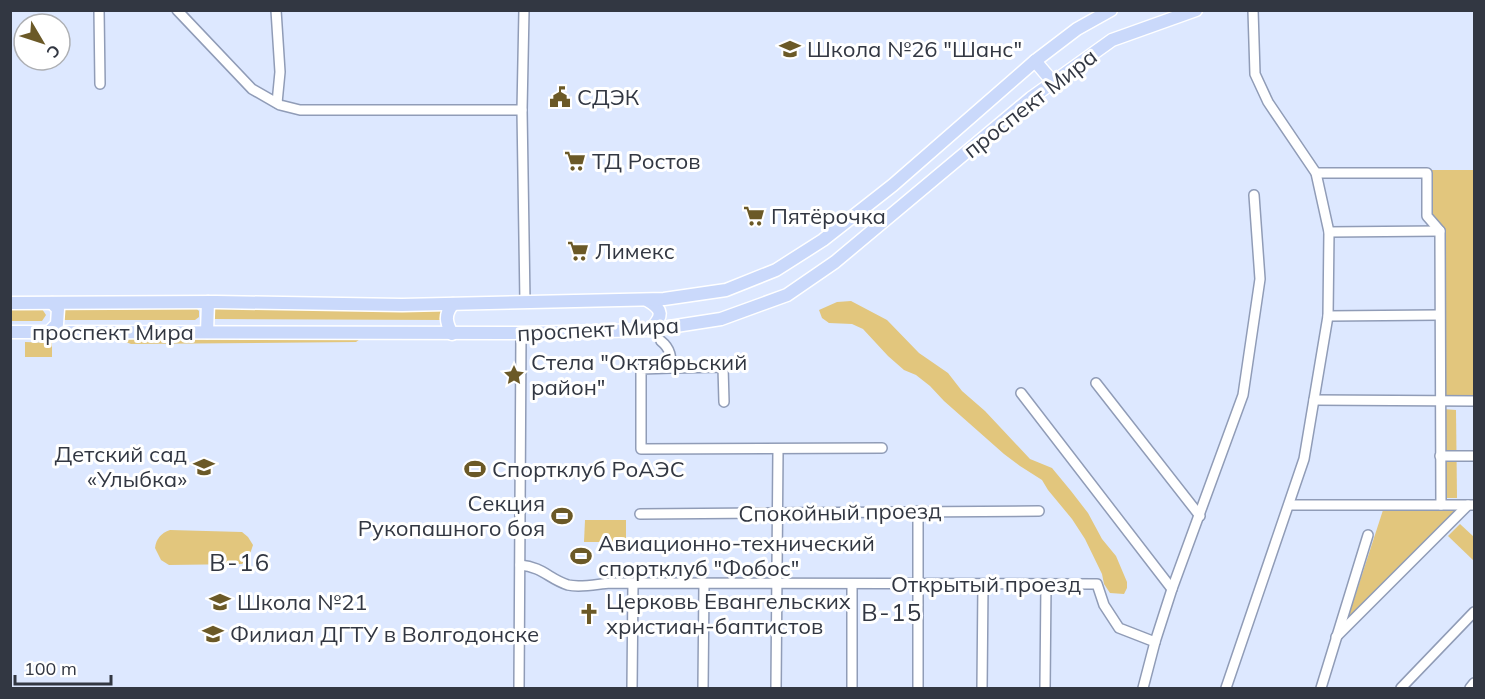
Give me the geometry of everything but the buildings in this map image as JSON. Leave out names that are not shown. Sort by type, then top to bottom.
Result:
[{"type":"main road","name":"проспект Мира","points":[[10,303],[208,302],[402,305],[646,300],[726,290],[776,270],[823,240],[893,185],[1035,61],[1077,29],[1111,10]]},
{"type":"main road","name":"проспект Мира","points":[[10,332],[522,333],[650,330],[721,319],[787,295],[835,262],[1052,81],[1112,40],[1196,10]]},
{"type":"main road","points":[[1035,61],[1052,81]]},
{"type":"main road","points":[[646,300],[657,306],[661,315],[650,330]]},
{"type":"main road","points":[[207,332],[208,302]]},
{"type":"main road","points":[[49,332],[57,324],[58,309],[52,303]]},
{"type":"main road","points":[[452,334],[446,321],[448,311],[453,304]]},
{"type":"street","points":[[99,10],[100,84]]},
{"type":"street","points":[[177,10],[252,88],[277,103],[300,110],[522,110]]},
{"type":"street","points":[[276,10],[280,72],[277,103]]},
{"type":"street","points":[[525,10],[522,110],[527,302]]},
{"type":"street","points":[[525,10],[527,302]]},
{"type":"street","points":[[1226,688],[1304,459],[1328,316],[1329,232],[1316,172],[1268,102],[1255,74],[1253,10]]},
{"type":"street","points":[[1316,172],[1426,173],[1427,216],[1440,231],[1441,505]]},
{"type":"street","points":[[1143,688],[1172,590],[1243,395],[1260,279],[1254,195]]},
{"type":"street","points":[[1329,232],[1440,231]]},
{"type":"street","points":[[1328,316],[1439,315]]},
{"type":"street","points":[[520,688],[522,333]]},
{"type":"street","points":[[661,341],[667,345],[671,354],[671,368]]},
{"type":"street","points":[[724,402],[723,368],[641,369],[641,449],[882,448]]},
{"type":"street","points":[[1096,383],[1200,516]]},
{"type":"street","points":[[1021,393],[1172,590]]},
{"type":"street","points":[[1314,400],[1474,401]]},
{"type":"street","points":[[776,688],[778,450]]},
{"type":"street","points":[[1440,456],[1474,456]]},
{"type":"street","points":[[1289,505],[1471,505]]},
{"type":"street","points":[[1336,638],[1471,505]]},
{"type":"street","points":[[918,511],[918,688]]},
{"type":"street","name":"Спокойный проезд","points":[[640,514],[1039,511]]},
{"type":"street","points":[[1321,688],[1368,535]]},
{"type":"street","name":"Открытый проезд","points":[[521,565],[542,570],[568,585],[633,583],[1097,584],[1104,605],[1119,628],[1155,642]]},
{"type":"street","points":[[632,688],[633,583]]},
{"type":"street","points":[[703,688],[704,584]]},
{"type":"street","points":[[852,584],[852,688]]},
{"type":"street","points":[[982,584],[982,688]]},
{"type":"street","points":[[1045,688],[1046,584]]},
{"type":"street","points":[[1401,688],[1474,612]]},
{"type":"street","points":[[1470,688],[1474,683]]},
{"type":"shaded area","points":[[1429,170],[1474,170],[1474,399],[1443,399],[1443,229],[1431,214]]},
{"type":"shaded area","points":[[851,301],[887,320],[919,353],[948,373],[962,391],[985,411],[1030,459],[1052,468],[1088,513],[1102,539],[1116,556],[1127,582],[1124,594],[1110,593],[1085,539],[1042,480],[1004,454],[930,386],[916,375],[904,370],[863,329],[852,324],[829,323],[822,318],[819,310],[837,302]]},
{"type":"shaded area","points":[[445,307],[444,320],[213,319],[214,308]]},
{"type":"shaded area","points":[[60,308],[197,309],[199,317],[195,320],[60,320]]},
{"type":"shaded area","points":[[11,309],[42,309],[46,315],[42,321],[11,321]]},
{"type":"shaded area","points":[[367,334],[356,342],[131,344],[117,336]]},
{"type":"shaded area","points":[[25,342],[52,343],[52,357],[25,357]]},
{"type":"shaded area","points":[[1443,409],[1456,410],[1457,498],[1444,498]]},
{"type":"shaded area","points":[[1384,507],[1460,510],[1347,621]]},
{"type":"shaded area","points":[[585,520],[626,520],[626,542],[584,542]]},
{"type":"shaded area","points":[[1460,524],[1474,537],[1474,561],[1448,536]]},
{"type":"shaded area","points":[[170,530],[242,532],[253,545],[249,557],[242,564],[169,565],[161,560],[155,548],[160,537]]},
{"type":"place","name":"Школа №26 \"Шанс\"","points":[[790,49]]},
{"type":"place","name":"СДЭК","points":[[560,97]]},
{"type":"place","name":"ТД Ростов","points":[[575,161]]},
{"type":"place","name":"Пятёрочка","points":[[754,216]]},
{"type":"place","name":"Лимекс","points":[[578,251]]},
{"type":"place","name":"Стела \"Октябрьский район\"","points":[[514,375]]},
{"type":"place","name":"Детский сад «Улыбка»","points":[[204,467]]},
{"type":"place","name":"Спортклуб РоАЭС","points":[[475,469]]},
{"type":"place","name":"Секция Рукопашного боя","points":[[562,516]]},
{"type":"place","name":"Авиационно-технический спортклуб \"Фобос\"","points":[[581,556]]},
{"type":"place","name":"Школа №21","points":[[220,602]]},
{"type":"place","name":"Церковь Евангельских христиан-баптистов","points":[[589,614]]},
{"type":"place","name":"Филиал ДГТУ в Волгодонске","points":[[213,634]]},
{"type":"district","name":"В-16","points":[[240,563]]},
{"type":"district","name":"В-15","points":[[892,613]]}]
